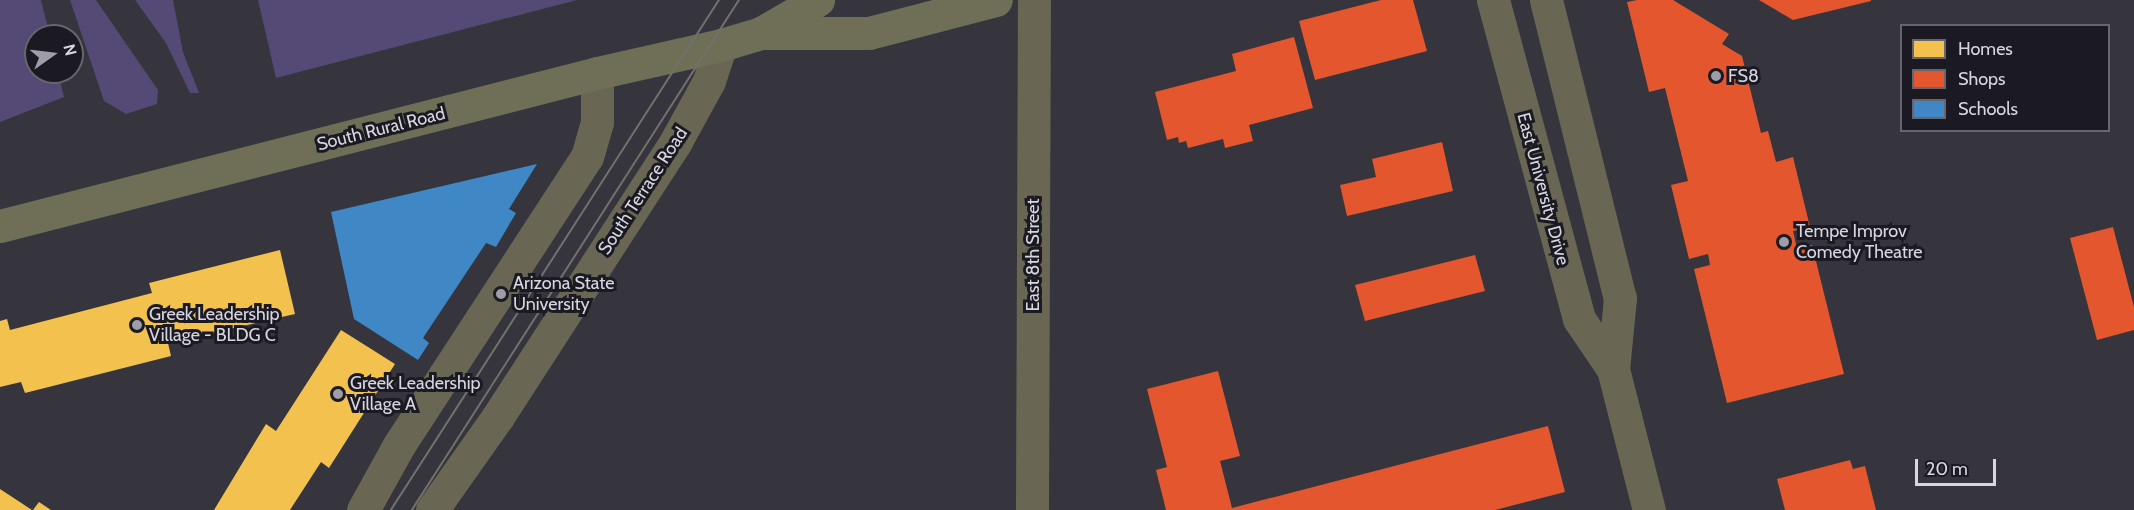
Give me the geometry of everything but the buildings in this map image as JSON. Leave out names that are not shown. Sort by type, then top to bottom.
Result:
[{"type":"main road","name":"South Rural Road","points":[[0,226],[597,73],[722,45],[761,33],[818,0]]},
{"type":"main road","name":"South Rural Road","points":[[761,33],[869,33],[996,0]]},
{"type":"street","name":"East 8th Street","points":[[1032,510],[1034,0]]},
{"type":"street","name":"East University Drive","points":[[1493,0],[1579,318],[1613,369],[1649,510]]},
{"type":"street","name":"East University Drive","points":[[1546,0],[1620,298],[1613,369]]},
{"type":"street","name":"South Terrace Road","points":[[432,510],[497,418],[676,141],[709,81],[722,45]]},
{"type":"street","points":[[363,510],[394,453],[587,157],[597,122],[597,73]]},
{"type":"shaded area","points":[[0,0],[41,0],[47,24],[24,24],[24,84],[61,84],[64,97],[0,122]]},
{"type":"shaded area","points":[[70,0],[96,0],[158,90],[157,104],[126,114],[104,101],[84,42],[84,24],[78,24]]},
{"type":"shaded area","points":[[135,0],[173,0],[183,52],[199,93],[190,93],[166,43]]},
{"type":"shaded area","points":[[258,0],[577,0],[276,78]]},
{"type":"tram line","points":[[391,510],[719,0]]},
{"type":"tram line","points":[[412,510],[739,0]]},
{"type":"place","name":"FS8","points":[[1716,76]]},
{"type":"place","name":"Tempe Improv Comedy Theatre","points":[[1784,242]]},
{"type":"place","name":"Arizona State University","points":[[501,294]]},
{"type":"place","name":"Greek Leadership Village - BLDG C","points":[[137,325]]},
{"type":"place","name":"Greek Leadership Village A","points":[[338,394]]}]
